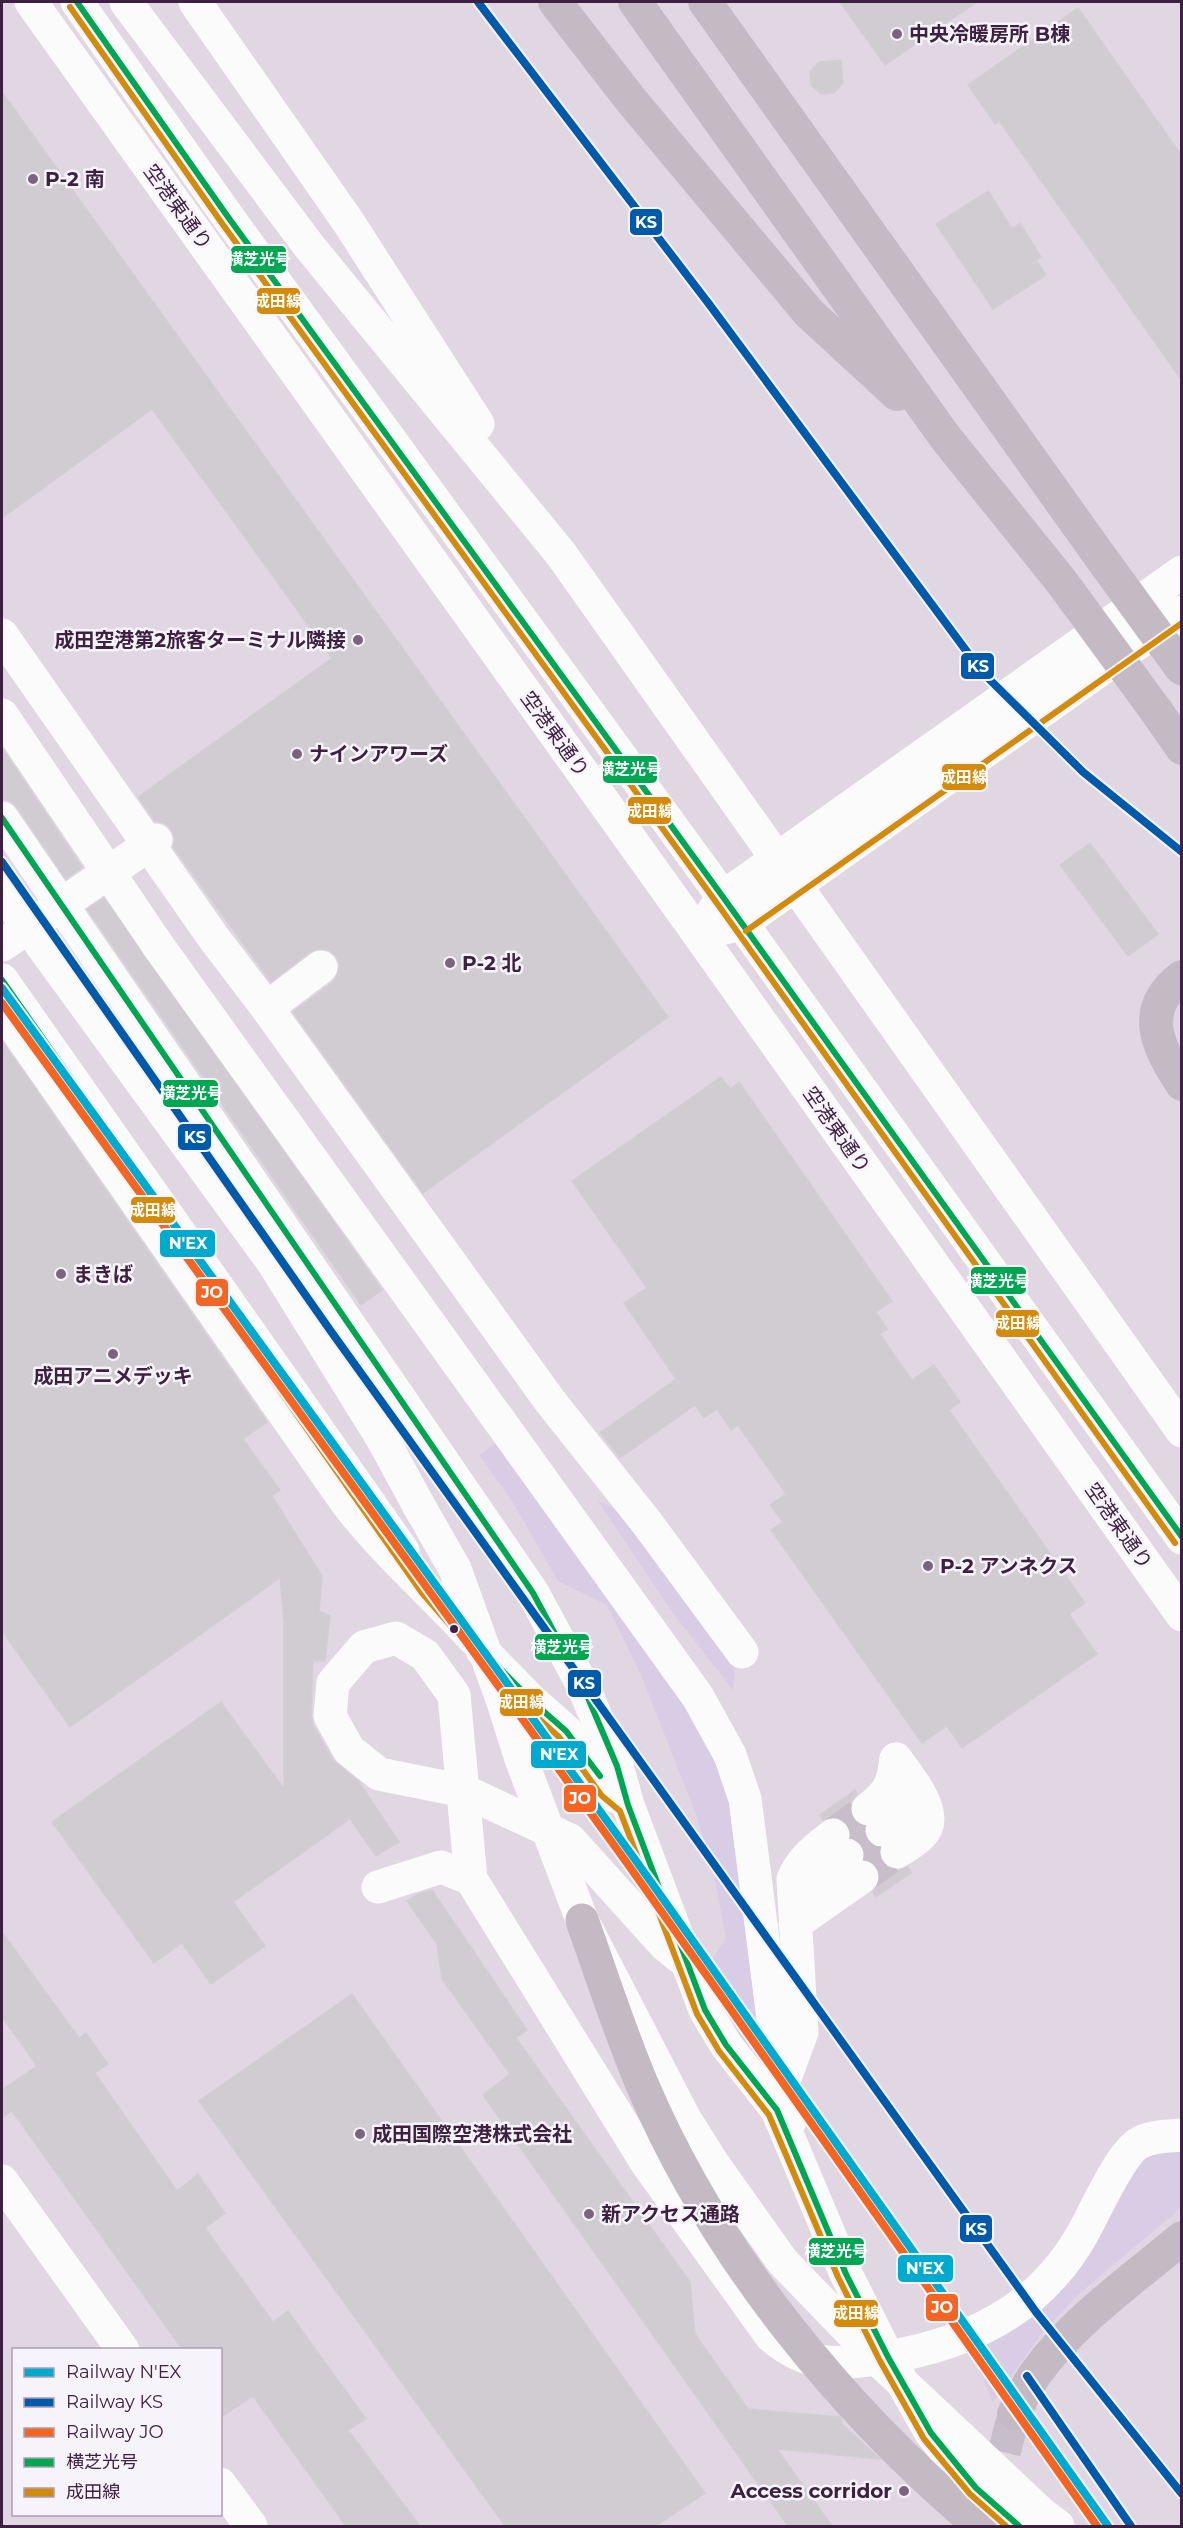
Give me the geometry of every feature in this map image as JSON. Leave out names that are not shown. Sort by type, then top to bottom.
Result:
[{"type":"highway","points":[[555,2],[631,100],[809,313],[945,437]]},
{"type":"highway","points":[[635,2],[945,437],[1061,581],[1182,748]]},
{"type":"highway","points":[[705,2],[1182,669]]},
{"type":"highway","points":[[1182,977],[1164,991],[1155,1010],[1157,1037],[1169,1065],[1182,1084]]},
{"type":"highway","points":[[582,1920],[643,2086],[676,2153],[716,2224],[769,2302],[825,2371],[937,2490],[980,2526]]},
{"type":"highway","points":[[1014,2414],[1035,2374],[1056,2348],[1088,2317],[1182,2238]]},
{"type":"street","name":"空港東通り","points":[[31,2],[699,935],[1182,1615]]},
{"type":"street","name":"空港東通り","points":[[76,2],[235,227],[723,897],[1182,1538]]},
{"type":"street","points":[[126,2],[309,246],[561,555]]},
{"type":"street","points":[[154,2],[309,246]]},
{"type":"street","points":[[169,2],[349,223]]},
{"type":"street","points":[[195,2],[349,223],[561,555],[1182,1431]]},
{"type":"street","points":[[699,935],[723,897],[1182,572]]},
{"type":"street","points":[[699,935],[741,924],[1182,612]]},
{"type":"street","points":[[2,634],[213,937],[267,1008],[550,1401],[647,1523],[742,1652]]},
{"type":"street","points":[[2,715],[159,947],[652,1630],[704,1707],[730,1755],[745,1799],[782,2088],[799,2160]]},
{"type":"street","points":[[2,818],[533,1593],[583,1686],[617,1767],[628,1805],[705,2010],[726,2045],[777,2110],[846,2274],[888,2357],[931,2433],[976,2488],[1019,2526]]},
{"type":"street","points":[[2,945],[156,840]]},
{"type":"street","points":[[2,891],[274,1264],[382,1438],[455,1569],[521,1759],[582,1920],[686,2119],[718,2170],[783,2262],[874,2356],[1042,2514],[1058,2526]]},
{"type":"street","points":[[267,1008],[321,967]]},
{"type":"street","points":[[2,980],[429,1588],[490,1658],[533,1702],[566,1731],[609,1790],[628,1805]]},
{"type":"street","points":[[2,1009],[346,1502],[387,1551],[422,1584],[484,1650]]},
{"type":"street","points":[[687,1963],[665,1945],[570,1840],[464,1791],[379,1774],[349,1750],[330,1716],[333,1683],[363,1647],[396,1638],[425,1655],[454,1695],[464,1791],[471,1879],[646,2162],[771,2336],[788,2351],[810,2360],[847,2363],[913,2353],[952,2342],[991,2325],[1024,2301],[1054,2274],[1081,2235],[1124,2159],[1140,2142],[1182,2135]]},
{"type":"street","points":[[896,1759],[925,1803],[928,1818],[923,1834],[882,1830],[880,1800],[893,1782],[896,1759]]},
{"type":"street","points":[[782,2088],[802,2032],[795,1909],[848,1856]]},
{"type":"street","points":[[378,1887],[441,1867],[471,1879]]},
{"type":"street","points":[[2,2181],[122,2348]]},
{"type":"street","points":[[222,2487],[251,2526]]},
{"type":"shaded area","points":[[2,2],[1181,2],[1181,2526],[2,2526]]},
{"type":"shaded area","points":[[496,1443],[722,1758],[739,1806],[765,2053],[760,2059],[739,2040],[714,1997],[709,1976],[713,1958],[726,1938],[713,1870],[696,1814],[641,1675],[607,1605],[558,1581],[512,1501],[479,1455]]},
{"type":"shaded area","points":[[598,1501],[621,1511],[728,1648],[735,1673],[733,1690],[673,1613]]},
{"type":"shaded area","points":[[1181,2146],[1181,2208],[1080,2293],[1041,2334],[993,2402],[984,2381],[978,2351],[954,2356],[1013,2320],[1135,2161]]},
{"type":"building","name":"中央冷暖房所 B棟","points":[[840,2],[977,2],[885,65]]},
{"type":"building","points":[[1078,8],[1182,156],[1182,381],[999,121],[995,124],[968,85]]},
{"type":"building","points":[[841,60],[843,83],[834,93],[821,94],[811,85],[810,72],[819,62]]},
{"type":"building","points":[[2,92],[668,1017],[423,1193],[293,1012],[333,982],[340,965],[336,956],[329,950],[318,949],[310,952],[271,982],[173,847],[175,838],[171,829],[165,823],[155,821],[138,797],[332,658],[152,409],[2,518]]},
{"type":"building","points":[[988,191],[1012,229],[1020,223],[1041,257],[1036,260],[1046,275],[993,309],[936,224]]},
{"type":"building","points":[[2,748],[82,867],[66,879],[17,807],[11,801],[2,799]]},
{"type":"building","points":[[1090,843],[1158,934],[1128,956],[1060,865]]},
{"type":"building","points":[[104,898],[382,1290],[361,1305],[87,909]]},
{"type":"building","points":[[2,1041],[267,1422],[243,1439],[280,1490],[272,1496],[322,1576],[319,1611],[330,1616],[325,1661],[313,1661],[311,1714],[313,1725],[333,1760],[359,1782],[399,1842],[376,1856],[350,1819],[233,1902],[265,1946],[211,1984],[182,1943],[154,1963],[52,1822],[221,1702],[284,1789],[284,1621],[280,1578],[70,1727],[2,1631]]},
{"type":"building","points":[[721,1077],[730,1089],[739,1082],[892,1301],[876,1312],[887,1329],[880,1334],[897,1359],[912,1380],[934,1365],[960,1402],[949,1410],[1085,1603],[1069,1614],[1097,1654],[962,1748],[947,1726],[922,1743],[771,1530],[783,1522],[770,1505],[786,1494],[738,1425],[731,1430],[717,1409],[704,1418],[695,1405],[620,1458],[600,1433],[676,1379],[624,1303],[647,1288],[572,1181]]},
{"type":"building","points":[[855,1790],[857,1794],[851,1802],[850,1812],[854,1821],[864,1827],[867,1842],[879,1848],[881,1862],[889,1869],[897,1871],[908,1867],[911,1873],[876,1897],[873,1892],[879,1884],[881,1875],[877,1866],[865,1859],[866,1852],[862,1844],[851,1837],[848,1824],[840,1818],[831,1816],[823,1820],[820,1815]]},
{"type":"building","points":[[432,1890],[527,2030],[516,2038],[690,2282],[695,2334],[748,2409],[840,2417],[842,2424],[880,2459],[777,2449],[832,2526],[788,2526],[483,2095],[510,2074],[442,1979],[437,1944],[407,1901],[418,1894]]},
{"type":"building","points":[[2,1932],[79,2038],[86,2033],[108,2064],[95,2073],[177,2191],[198,2174],[225,2213],[205,2228],[273,2322],[288,2311],[366,2419],[348,2430],[420,2526],[346,2526],[253,2396],[222,2417],[222,2348],[181,2348],[12,2111],[2,2118],[2,2090],[37,2066],[2,2017]]},
{"type":"building","points":[[352,1994],[705,2493],[656,2526],[505,2526],[199,2101]]},
{"type":"tunnel","points":[[833,1835],[868,1809]]},
{"type":"tunnel","points":[[847,1855],[882,1830]]},
{"type":"tunnel","points":[[862,1877],[897,1852]]},
{"type":"tunnel","points":[[1000,2501],[1004,2453],[1014,2414]]},
{"type":"rail line","name":"KS","points":[[478,2],[709,304],[982,672],[1083,772],[1182,852]]},
{"type":"rail line","name":"KS","points":[[2,862],[330,1330],[1036,2312],[1182,2494]]},
{"type":"rail line","name":"N'EX","points":[[2,988],[634,1858],[1108,2526]]},
{"type":"rail line","name":"JO","points":[[2,1003],[627,1863],[1097,2526]]},
{"type":"rail line","name":"KS","points":[[1027,2376],[1131,2526]]},
{"type":"transit line","name":"横芝光号","points":[[77,2],[228,217],[723,897],[1182,1537]]},
{"type":"transit line","name":"成田線","points":[[70,7],[221,222],[716,902],[1175,1543]]},
{"type":"transit line","name":"成田線","points":[[746,931],[1182,623]]},
{"type":"transit line","name":"横芝光号","points":[[2,818],[533,1593],[583,1686],[617,1766],[628,1805],[705,2010],[726,2045],[777,2110],[846,2274],[888,2357],[931,2433],[976,2488],[1019,2526]]},
{"type":"transit line","name":"横芝光号","points":[[2,980],[429,1588],[490,1658],[533,1702],[566,1731],[600,1776]]},
{"type":"transit line","name":"成田線","points":[[2,995],[422,1593],[484,1664],[559,1737],[602,1796],[620,1811],[697,2014],[719,2051],[769,2115],[838,2277],[880,2361],[924,2439],[970,2494],[1006,2526]]},
{"type":"place","name":"中央冷暖房所 B棟","points":[[897,34]]},
{"type":"place","name":"P-2 南","points":[[33,179]]},
{"type":"place","name":"成田空港第2旅客ターミナル隣接","points":[[358,640]]},
{"type":"place","name":"ナインアワーズ","points":[[297,754]]},
{"type":"place","name":"P-2 北","points":[[450,963]]},
{"type":"place","name":"まきば","points":[[61,1274]]},
{"type":"place","name":"成田アニメデッキ","points":[[113,1354]]},
{"type":"place","name":"P-2 アンネクス","points":[[928,1566]]},
{"type":"place","name":"成田国際空港株式会社","points":[[360,2134]]},
{"type":"place","name":"新アクセス通路","points":[[589,2214]]},
{"type":"place","name":"Access corridor","points":[[904,2491]]}]
